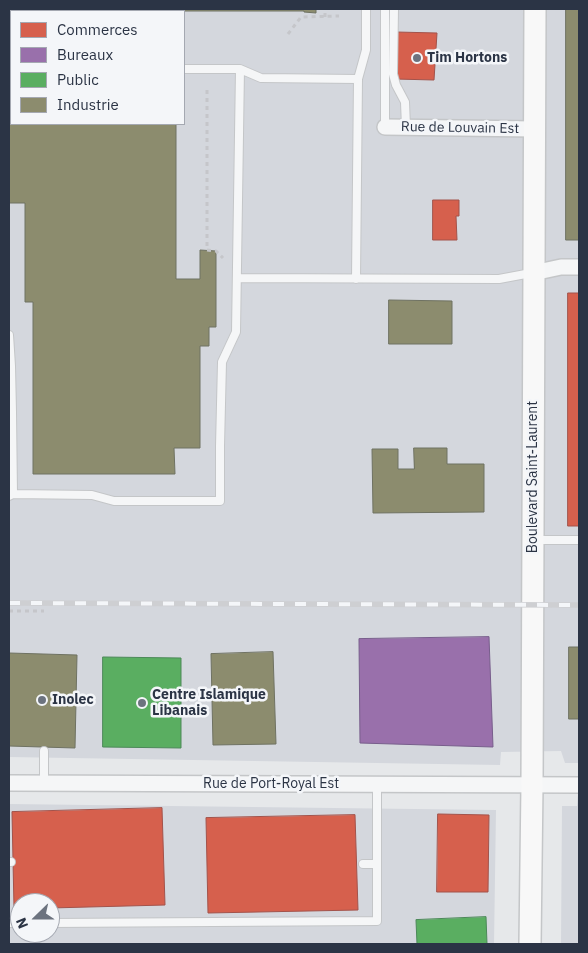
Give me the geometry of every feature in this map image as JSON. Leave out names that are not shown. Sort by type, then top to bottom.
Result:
[{"type":"main road","name":"Boulevard Saint-Laurent","points":[[530,944],[535,9]]},
{"type":"street","name":"Rue de Louvain Est","points":[[385,127],[534,129]]},
{"type":"street","points":[[533,273],[561,267],[579,267]]},
{"type":"street","name":"Rue de Port-Royal Est","points":[[9,783],[579,785]]},
{"type":"lane","points":[[356,279],[358,79],[366,50],[366,9]]},
{"type":"lane","points":[[385,9],[385,127]]},
{"type":"lane","points":[[394,9],[393,74],[396,85],[405,102],[406,127]]},
{"type":"lane","points":[[185,69],[240,69],[261,78],[358,79]]},
{"type":"lane","points":[[9,335],[12,412],[11,495],[92,495],[114,501],[220,501],[222,362],[236,332],[240,69]]},
{"type":"lane","points":[[237,278],[499,279],[533,273]]},
{"type":"lane","points":[[532,540],[579,540]]},
{"type":"lane","points":[[44,752],[44,783]]},
{"type":"lane","points":[[60,923],[377,921],[377,784]]},
{"type":"lane","points":[[363,864],[376,864]]},
{"type":"path","points":[[325,9],[325,16]]},
{"type":"path","points":[[288,34],[301,17],[339,16]]},
{"type":"path","points":[[207,90],[207,250],[216,250],[223,258]]},
{"type":"path","points":[[9,612],[44,611]]},
{"type":"shaded area","points":[[9,9],[579,9],[579,763],[565,763],[561,751],[501,752],[500,765],[9,757]]},
{"type":"shaded area","points":[[579,781],[579,944],[561,944],[562,806],[577,806]]},
{"type":"shaded area","points":[[9,804],[496,810],[494,944],[9,944]]},
{"type":"building: Commerces","points":[[396,32],[437,33],[434,80],[395,79]]},
{"type":"building: Commerces","points":[[433,200],[459,200],[459,216],[456,216],[457,240],[433,240]]},
{"type":"building: Commerces","points":[[568,293],[579,293],[579,526],[568,526]]},
{"type":"building: Commerces","points":[[162,808],[165,905],[60,908],[60,893],[14,893],[12,812]]},
{"type":"building: Commerces","points":[[438,814],[489,815],[488,892],[437,892]]},
{"type":"building: Commerces","points":[[355,815],[358,910],[208,913],[206,818]]},
{"type":"building: Bureaux","points":[[489,637],[493,747],[360,743],[359,639]]},
{"type":"building: Public","name":"Centre Islamique Libanais","points":[[103,657],[181,658],[181,748],[103,747]]},
{"type":"building: Public","points":[[486,917],[487,944],[417,944],[416,920]]},
{"type":"building: Industrie","points":[[316,9],[316,13],[304,11],[74,10]]},
{"type":"building: Industrie","points":[[566,9],[579,9],[579,240],[566,240]]},
{"type":"building: Industrie","points":[[9,110],[10,125],[176,125],[176,279],[200,279],[200,250],[216,251],[216,327],[209,327],[209,346],[200,346],[200,448],[174,448],[175,474],[33,474],[33,302],[25,302],[25,203],[9,203]]},
{"type":"building: Industrie","points":[[389,300],[452,301],[452,344],[389,344]]},
{"type":"building: Industrie","points":[[414,448],[447,448],[447,464],[484,464],[484,512],[373,513],[372,449],[398,449],[398,469],[414,469]]},
{"type":"building: Industrie","points":[[569,647],[579,647],[579,719],[569,719]]},
{"type":"building: Industrie","points":[[273,652],[276,744],[213,745],[211,654]]},
{"type":"building: Industrie","name":"Inolec","points":[[9,653],[77,655],[75,748],[9,746]]},
{"type":"railway","points":[[9,603],[579,605]]},
{"type":"place","name":"Tim Hortons","points":[[417,58]]},
{"type":"place","name":"Inolec","points":[[42,700]]},
{"type":"place","name":"Centre Islamique Libanais","points":[[142,703]]}]
